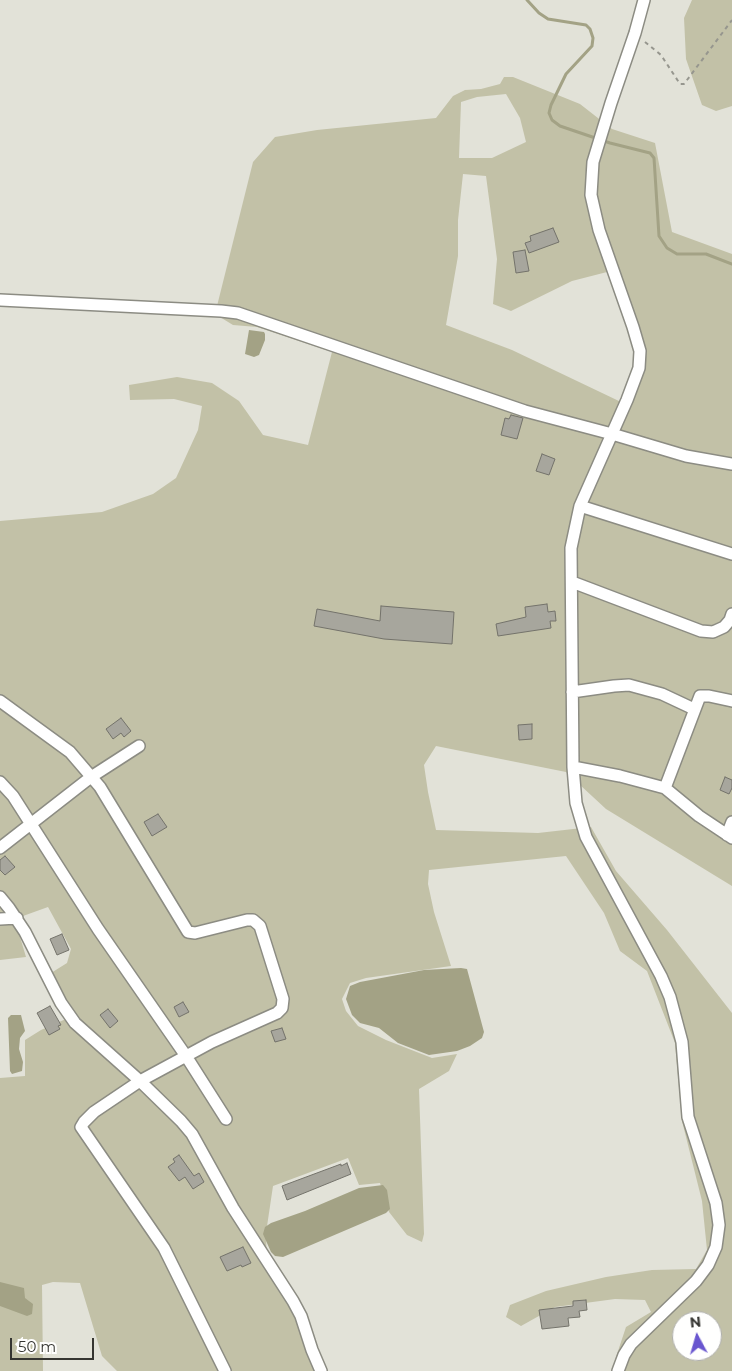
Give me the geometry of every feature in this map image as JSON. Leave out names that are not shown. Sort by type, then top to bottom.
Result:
[{"type":"street","points":[[618,1371],[624,1355],[631,1344],[696,1280],[708,1265],[716,1247],[719,1225],[716,1204],[688,1117],[682,1042],[670,997],[661,976],[586,837],[576,803],[573,766],[571,548],[580,506],[639,368],[640,351],[599,230],[591,195],[593,162],[644,0]]},
{"type":"street","points":[[0,300],[238,313],[525,411],[686,456],[732,464]]},
{"type":"street","points":[[580,506],[732,554]]},
{"type":"street","points":[[572,582],[701,631],[713,632],[724,627],[732,614]]},
{"type":"street","points":[[572,692],[614,686],[629,686],[662,694],[694,709]]},
{"type":"street","points":[[665,788],[700,696],[732,701]]},
{"type":"street","points":[[0,701],[70,752],[100,787],[188,932],[195,933],[247,920],[254,920],[260,926],[283,999],[282,1008],[277,1013],[186,1056],[140,1081],[94,1112],[81,1127],[164,1248],[225,1371]]},
{"type":"street","points":[[0,848],[91,777],[140,746]]},
{"type":"street","points":[[573,766],[665,788],[699,816],[730,836],[732,822]]},
{"type":"street","points":[[0,782],[13,796],[98,929],[186,1056],[226,1119]]},
{"type":"street","points":[[0,897],[25,932],[61,1004],[75,1023],[140,1081],[181,1121],[196,1140],[233,1208],[293,1301],[301,1316],[321,1371]]},
{"type":"street","points":[[0,919],[16,918]]},
{"type":"path","points":[[635,33],[661,55],[680,84],[684,84],[732,20]]},
{"type":"shaded area","points":[[692,0],[732,0],[732,106],[716,111],[702,105],[686,59],[684,18]]},
{"type":"shaded area","points":[[504,77],[513,77],[580,104],[612,129],[655,143],[672,232],[732,254],[732,886],[606,809],[566,772],[436,746],[424,765],[436,830],[538,833],[591,827],[616,871],[667,930],[732,1013],[732,1371],[614,1371],[615,1360],[626,1327],[651,1312],[645,1300],[615,1299],[555,1307],[521,1326],[506,1317],[510,1305],[546,1291],[606,1277],[652,1270],[696,1269],[707,1250],[702,1201],[682,1121],[675,1043],[647,971],[620,951],[604,913],[566,856],[429,870],[428,884],[434,912],[451,966],[366,978],[350,983],[342,999],[346,1011],[358,1026],[386,1040],[432,1058],[457,1054],[449,1071],[419,1089],[424,1234],[422,1242],[407,1235],[389,1212],[380,1183],[359,1185],[348,1158],[273,1186],[266,1233],[267,1271],[295,1316],[315,1371],[117,1371],[102,1356],[80,1283],[53,1282],[42,1285],[43,1371],[0,1371],[0,1078],[25,1076],[25,1040],[41,1030],[75,1015],[51,973],[67,963],[71,949],[48,907],[23,916],[20,937],[26,957],[0,960],[0,521],[102,512],[153,494],[176,478],[198,430],[202,406],[174,399],[130,400],[129,385],[177,377],[212,383],[239,401],[263,435],[308,445],[332,352],[257,327],[233,325],[215,314],[253,162],[275,137],[317,130],[436,118],[453,96],[465,90],[481,89],[500,84]],"holes":[[[506,94],[520,118],[526,142],[492,158],[459,158],[461,102],[477,97]],[[463,174],[486,176],[497,259],[493,304],[511,311],[572,281],[607,272],[634,351],[634,367],[621,402],[512,350],[446,325],[458,256],[458,220]]]},
{"type":"shaded area","points":[[249,330],[264,332],[265,334],[265,340],[259,355],[254,357],[245,354]]},
{"type":"shaded area","points":[[467,969],[484,1032],[482,1038],[470,1046],[457,1051],[429,1055],[398,1043],[379,1028],[360,1023],[352,1015],[346,999],[350,986],[360,982],[424,970]]},
{"type":"shaded area","points":[[11,1015],[21,1015],[25,1031],[20,1038],[19,1049],[23,1062],[22,1071],[12,1074],[10,1071],[8,1018]]},
{"type":"shaded area","points":[[383,1185],[387,1190],[390,1209],[386,1213],[283,1257],[275,1256],[271,1252],[263,1234],[265,1227],[271,1223],[359,1188]]},
{"type":"shaded area","points":[[0,1282],[24,1288],[25,1298],[33,1304],[32,1314],[27,1316],[0,1306]]},
{"type":"building","points":[[553,228],[559,242],[529,253],[525,243],[531,241],[530,236]]},
{"type":"building","points":[[525,250],[529,271],[516,273],[513,252]]},
{"type":"building","points":[[511,415],[523,418],[517,439],[501,435],[505,418],[509,419]]},
{"type":"building","points":[[542,454],[555,459],[549,475],[536,471]]},
{"type":"building","points":[[547,604],[548,612],[555,611],[556,621],[550,621],[551,628],[498,636],[496,624],[526,617],[525,607]]},
{"type":"building","points":[[381,606],[454,612],[452,644],[384,639],[314,626],[317,609],[380,621]]},
{"type":"building","points":[[121,718],[131,731],[124,737],[121,733],[113,739],[106,729]]},
{"type":"building","points":[[532,724],[532,739],[519,740],[518,725]]},
{"type":"building","points":[[725,777],[732,780],[732,788],[729,794],[720,790]]},
{"type":"building","points":[[158,814],[167,827],[152,836],[144,822]]},
{"type":"building","points":[[5,856],[15,867],[5,875],[0,870],[0,860]]},
{"type":"building","points":[[62,934],[69,950],[57,955],[50,939]]},
{"type":"building","points":[[183,1002],[189,1012],[179,1017],[174,1007]]},
{"type":"building","points":[[50,1006],[61,1025],[58,1026],[60,1029],[49,1035],[37,1013]]},
{"type":"building","points":[[108,1009],[118,1021],[110,1028],[100,1015]]},
{"type":"building","points":[[282,1028],[286,1039],[275,1042],[271,1031]]},
{"type":"building","points":[[179,1155],[194,1176],[199,1173],[204,1182],[193,1189],[185,1177],[179,1181],[168,1167],[175,1162],[173,1159]]},
{"type":"building","points":[[347,1163],[351,1174],[287,1200],[282,1186]]},
{"type":"building","points":[[243,1247],[251,1263],[227,1271],[220,1257]]},
{"type":"building","points":[[586,1300],[587,1310],[579,1311],[580,1317],[568,1318],[569,1326],[542,1329],[539,1310],[573,1306],[573,1301]]},
{"type":"waterway","points":[[527,0],[539,13],[548,19],[586,25],[590,29],[593,38],[592,46],[566,74],[551,105],[549,113],[552,120],[560,126],[610,143],[650,153],[654,158],[659,236],[667,248],[677,254],[706,254],[732,264]]}]
